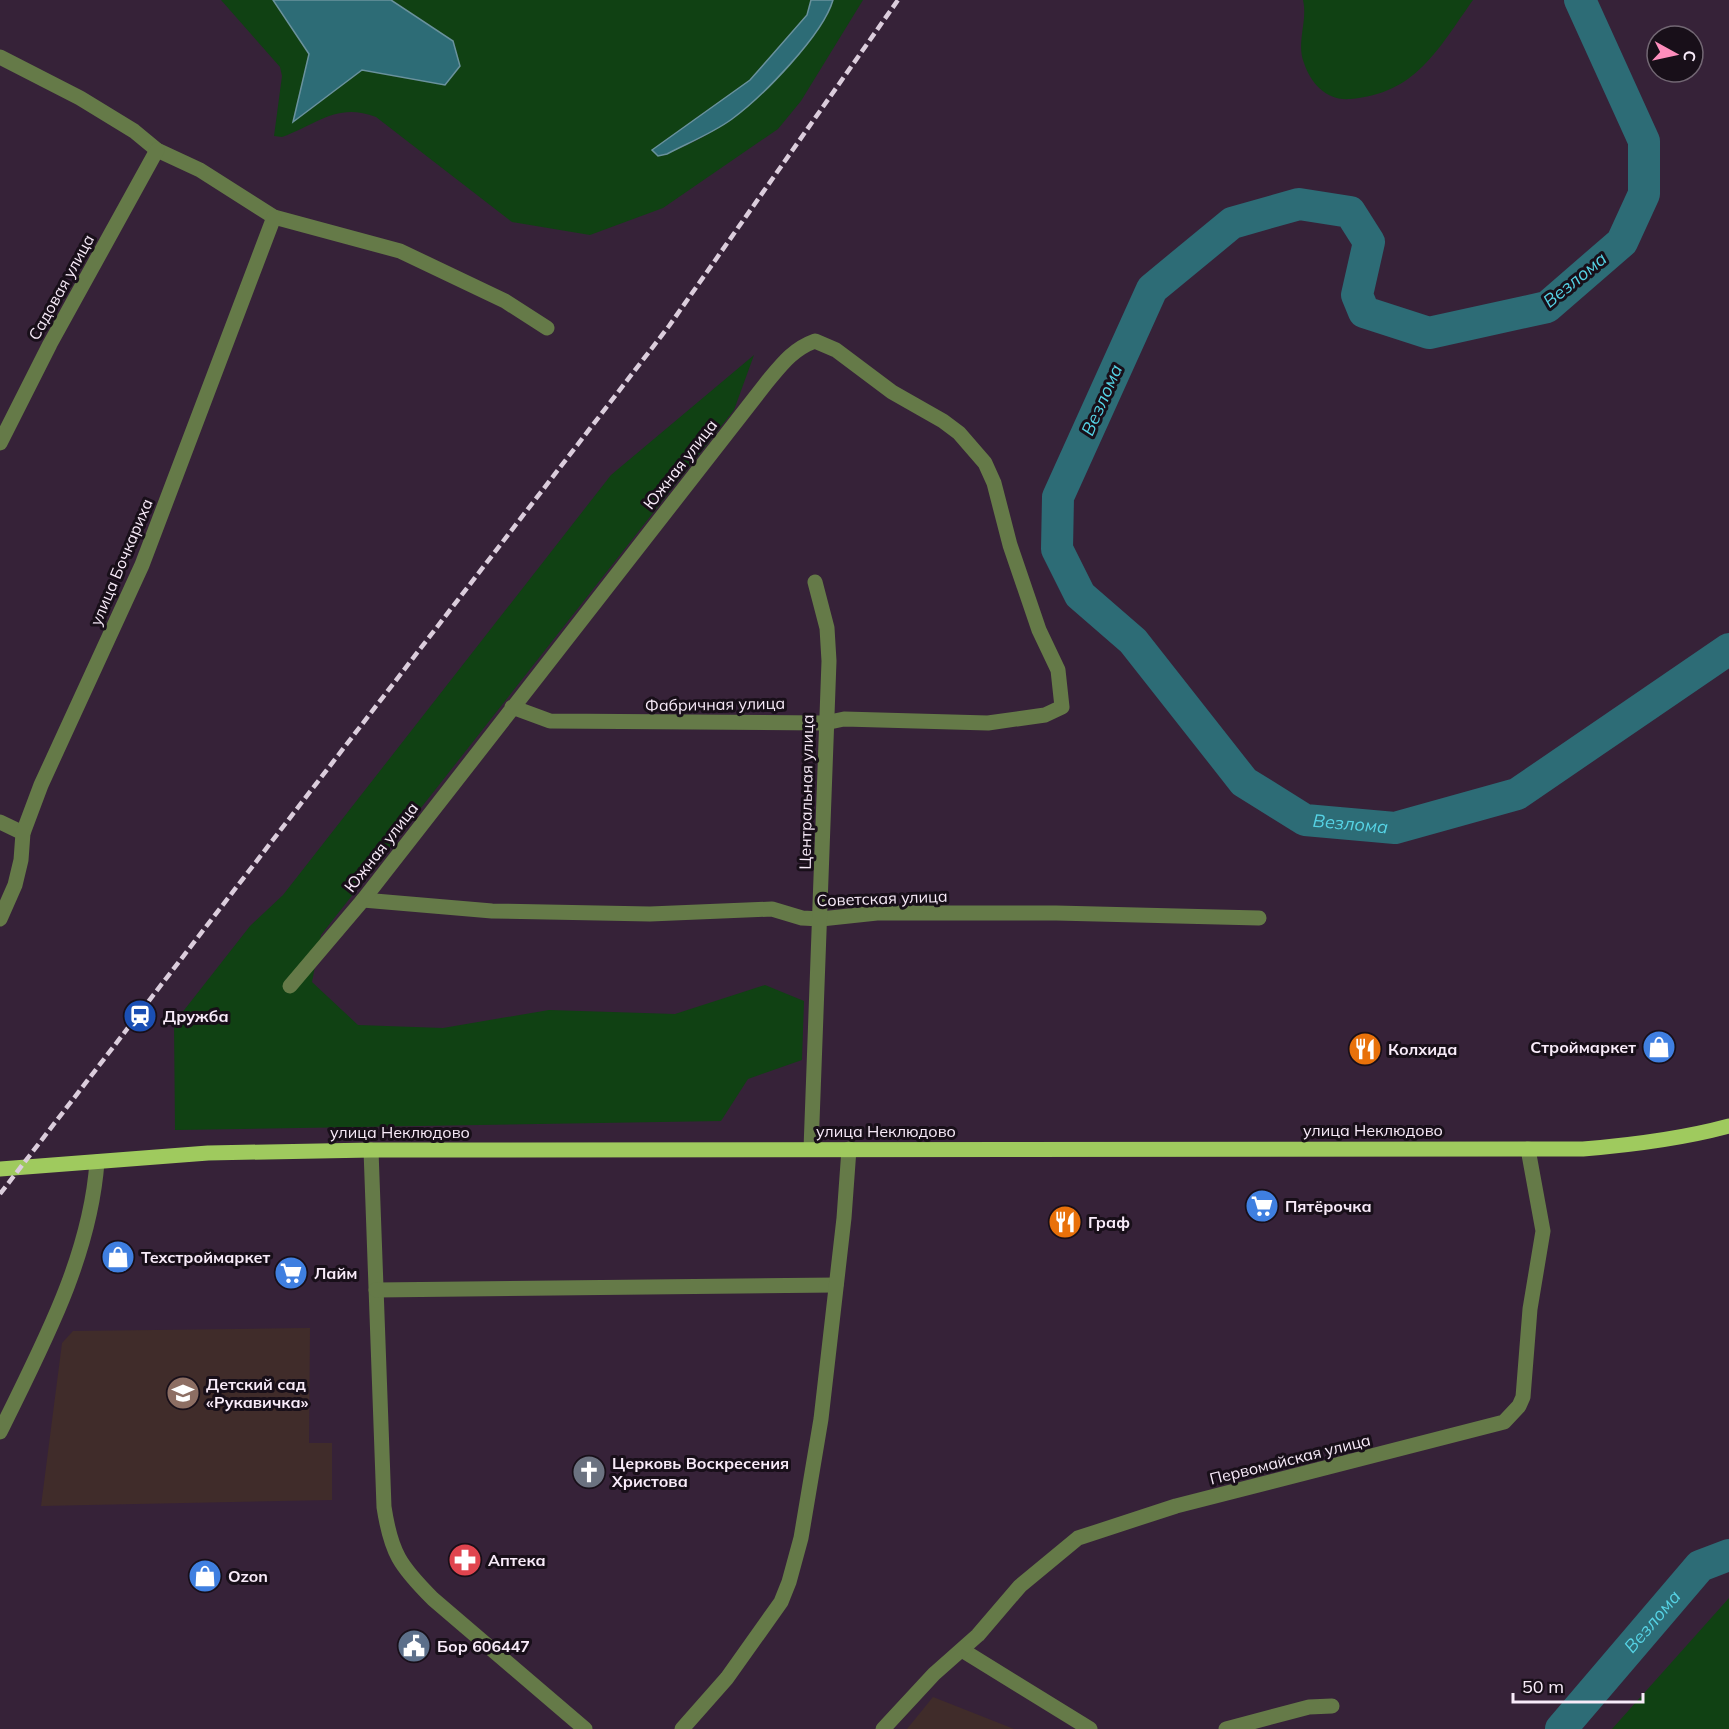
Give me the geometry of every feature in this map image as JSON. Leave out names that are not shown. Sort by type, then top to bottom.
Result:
[{"type":"main road","name":"улица Неклюдово","points":[[0,1169],[208,1153],[371,1150],[1583,1149],[1692,1136],[1729,1126]]},
{"type":"street","points":[[0,58],[80,99],[134,131],[157,150],[200,170],[274,217],[400,251],[505,301],[547,328]]},
{"type":"street","name":"Садовая улица","points":[[0,443],[50,344],[157,150]]},
{"type":"street","name":"улица Бочкариха","points":[[0,919],[15,885],[21,860],[23,833],[41,785],[142,565],[274,217]]},
{"type":"street","name":"Южная улица","points":[[290,986],[363,900],[767,382],[794,350],[814,341],[836,350],[892,392],[943,421],[959,433],[985,463],[994,483],[1010,544],[1039,630],[1058,670],[1062,707]]},
{"type":"street","name":"Центральная улица","points":[[811,1149],[829,661],[827,628],[815,582]]},
{"type":"street","name":"Фабричная улица","points":[[512,707],[550,721],[825,723],[844,719],[988,723],[1045,715],[1062,707]]},
{"type":"street","points":[[0,822],[23,833]]},
{"type":"street","name":"Советская улица","points":[[363,900],[492,911],[650,914],[772,909],[802,918],[821,919],[877,914],[1032,913],[1259,918]]},
{"type":"street","points":[[682,1729],[727,1678],[781,1602],[789,1582],[801,1538],[821,1419],[849,1149]]},
{"type":"street","name":"Первомайская улица","points":[[883,1729],[934,1674],[962,1650],[1020,1586],[1067,1546],[1088,1533],[1176,1506],[1504,1422],[1513,1414],[1523,1397],[1530,1309],[1543,1231],[1528,1149]]},
{"type":"street","points":[[371,1150],[384,1507],[389,1540],[395,1554],[413,1579],[433,1599],[585,1729]]},
{"type":"street","points":[[0,1432],[40,1349],[84,1240],[94,1199],[97,1162]]},
{"type":"street","points":[[376,1290],[836,1285]]},
{"type":"street","points":[[962,1650],[1090,1729]]},
{"type":"street","points":[[1226,1729],[1309,1707],[1332,1706]]},
{"type":"shaded area","points":[[273,0],[391,0],[453,41],[460,66],[445,85],[362,70],[293,122],[309,54]]},
{"type":"shaded area","points":[[811,0],[833,0],[827,14],[805,47],[775,81],[745,109],[717,129],[667,154],[658,156],[652,150],[750,80],[807,15]]},
{"type":"shaded area","name":"Детский сад «Рукавичка»","points":[[310,1328],[309,1443],[332,1443],[332,1500],[41,1506],[62,1343],[73,1331]]},
{"type":"shaded area","points":[[933,1697],[1014,1729],[907,1729]]},
{"type":"green space","points":[[221,0],[273,0],[309,53],[294,121],[362,70],[445,85],[453,41],[391,0],[811,0],[807,15],[750,80],[652,150],[658,156],[707,135],[745,109],[805,47],[827,14],[833,0],[863,0],[801,101],[778,129],[663,208],[590,235],[512,222],[376,117],[362,113],[339,113],[282,137],[274,136],[282,76],[280,67]]},
{"type":"green space","points":[[1303,0],[1473,0],[1436,52],[1409,78],[1373,95],[1342,99],[1321,90],[1307,71],[1301,47]]},
{"type":"green space","points":[[754,355],[734,410],[321,935],[312,982],[358,1025],[443,1028],[549,1010],[675,1014],[765,985],[804,1001],[802,1060],[748,1079],[721,1121],[175,1130],[174,1023],[250,926],[283,895],[611,475]]},
{"type":"green space","points":[[1729,1598],[1729,1729],[1612,1729]]},
{"type":"waterway","name":"Везлома","points":[[1580,0],[1644,141],[1644,194],[1622,242],[1547,307],[1429,333],[1364,312],[1357,295],[1369,242],[1350,212],[1299,204],[1232,223],[1152,289],[1058,497],[1057,549],[1080,595],[1133,641],[1244,782],[1305,820],[1395,828],[1517,794],[1729,649]]},
{"type":"waterway","name":"Везлома","points":[[1561,1729],[1700,1566],[1729,1555]]},
{"type":"railway","points":[[0,1194],[669,326],[898,0]]},
{"type":"place","name":"Дружба","points":[[140,1016]]},
{"type":"place","name":"Строймаркет","points":[[1659,1047]]},
{"type":"place","name":"Колхида","points":[[1365,1049]]},
{"type":"place","name":"Пятёрочка","points":[[1262,1206]]},
{"type":"place","name":"Граф","points":[[1065,1222]]},
{"type":"place","name":"Техстроймаркет","points":[[118,1257]]},
{"type":"place","name":"Лайм","points":[[291,1273]]},
{"type":"place","name":"Детский сад «Рукавичка»","points":[[183,1393]]},
{"type":"place","name":"Церковь Воскресения Христова","points":[[589,1472]]},
{"type":"place","name":"Аптека","points":[[465,1560]]},
{"type":"place","name":"Ozon","points":[[205,1576]]},
{"type":"place","name":"Бор 606447","points":[[414,1646]]}]
